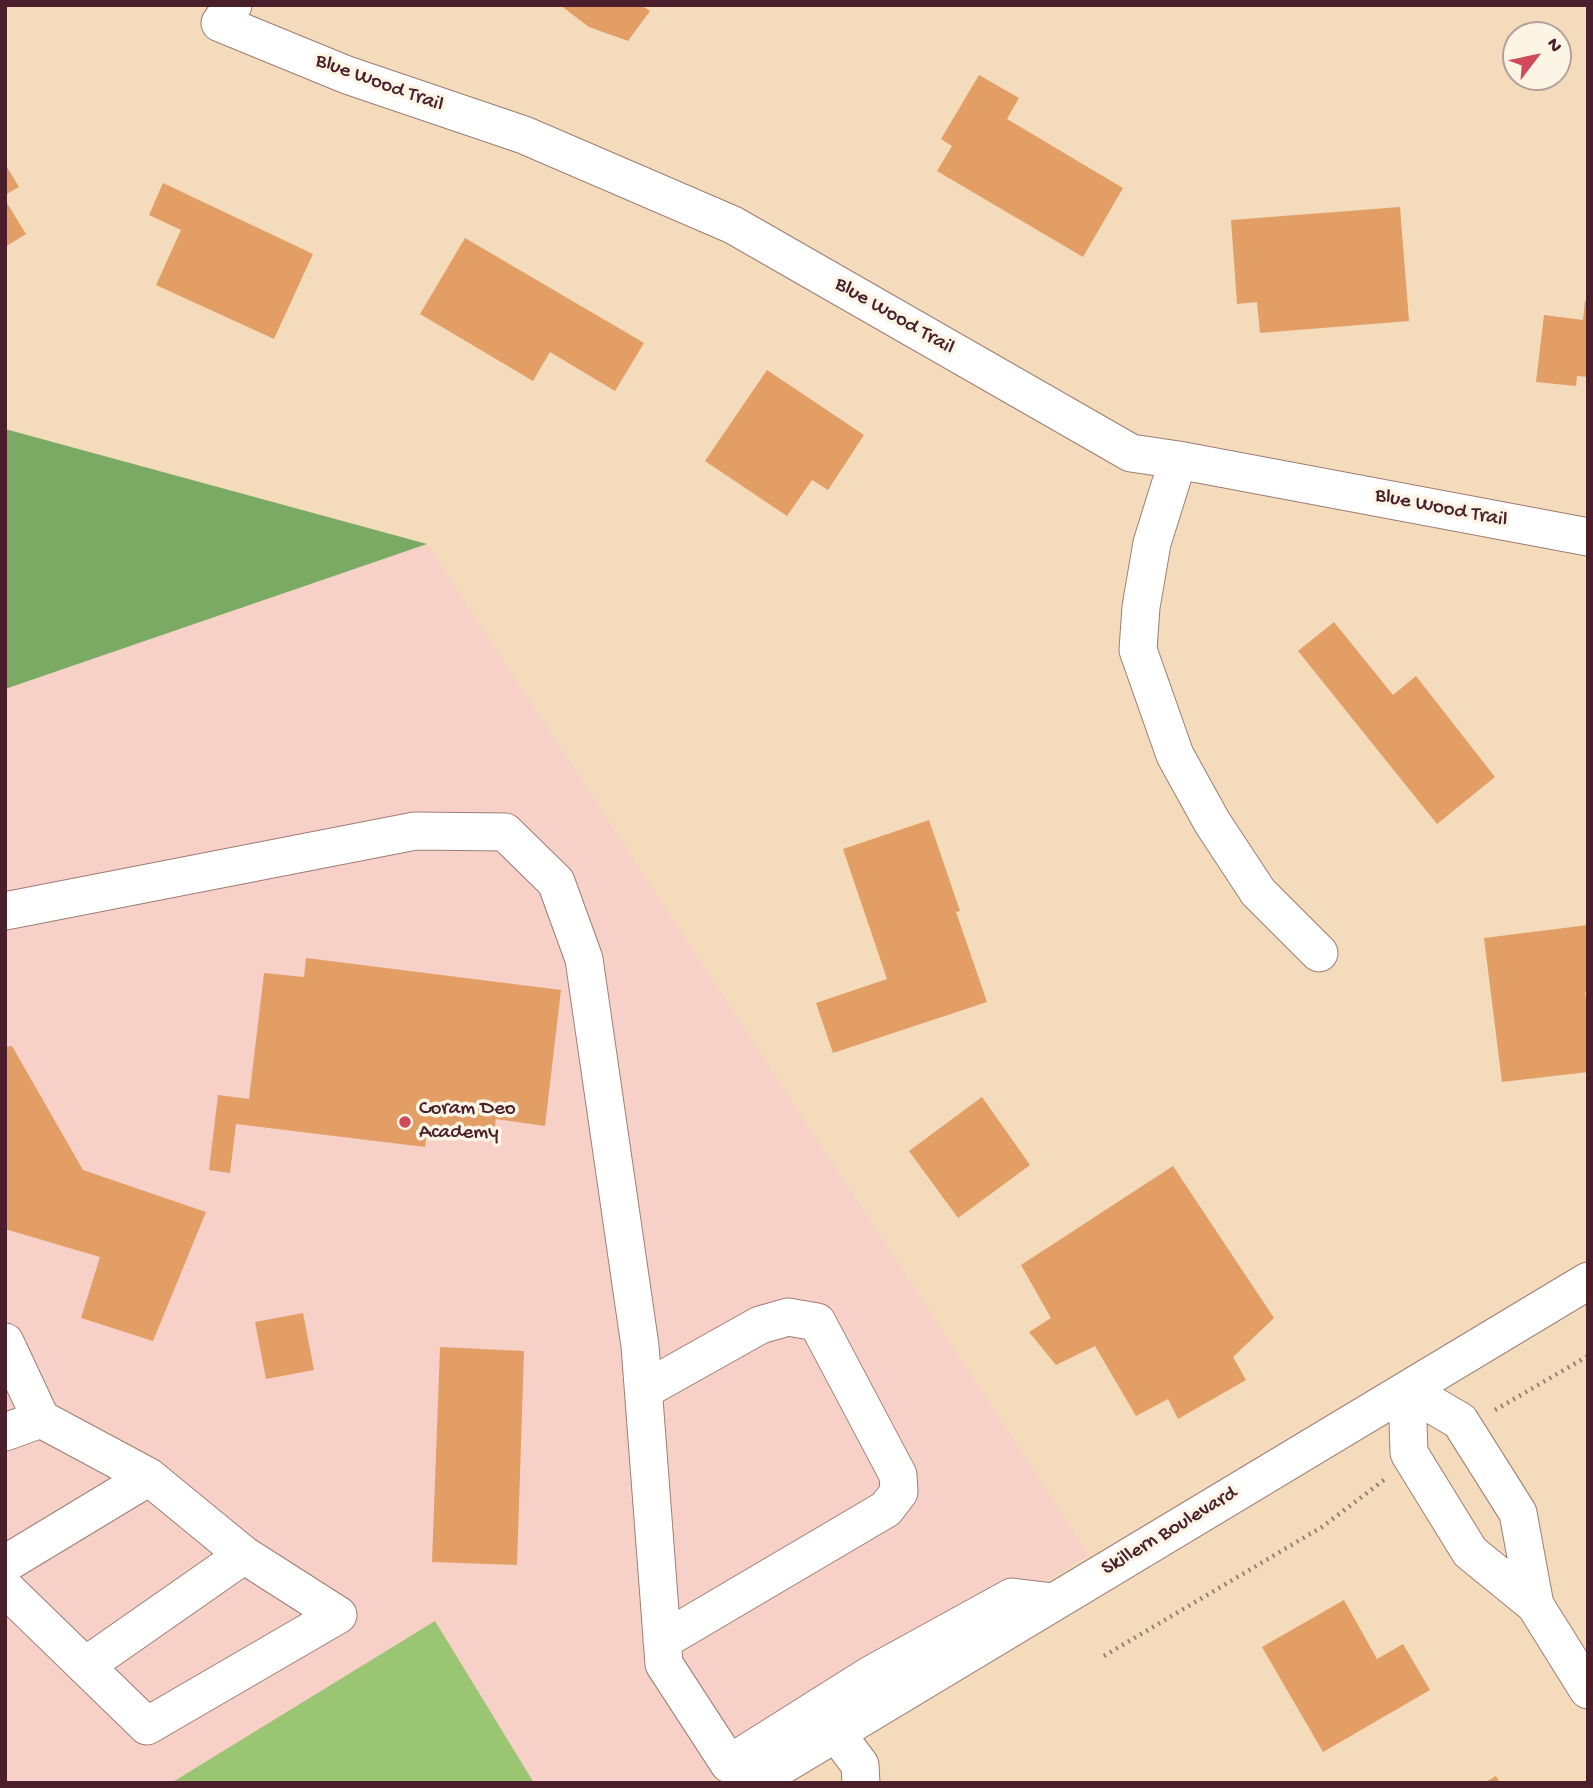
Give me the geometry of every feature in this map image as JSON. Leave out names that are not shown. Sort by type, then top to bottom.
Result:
[{"type":"street","name":"Blue Wood Trail","points":[[227,14],[347,75],[524,135],[733,225],[1131,453],[1588,537]]},
{"type":"street","points":[[1178,460],[1152,543],[1141,607],[1138,650],[1175,755],[1212,822],[1258,892],[1319,953]]},
{"type":"street","points":[[5,911],[415,831],[505,832],[556,882],[584,959],[640,1346],[664,1664],[729,1764],[829,1719],[860,1765],[861,1783]]},
{"type":"street","name":"Skillern Boulevard","points":[[753,1783],[829,1719],[1053,1602],[1588,1281]]},
{"type":"street","points":[[644,1390],[760,1325],[788,1317],[817,1322],[898,1475],[899,1492],[886,1509],[662,1642]]},
{"type":"street","points":[[5,1342],[41,1419],[149,1477],[244,1555],[338,1615],[147,1726],[5,1588]]},
{"type":"street","points":[[1407,1390],[1460,1421],[1518,1513],[1535,1605]]},
{"type":"street","points":[[1407,1390],[1409,1453],[1470,1552],[1535,1605],[1588,1690]]},
{"type":"street","points":[[5,1432],[41,1419]]},
{"type":"street","points":[[5,1564],[149,1477]]},
{"type":"street","points":[[85,1666],[244,1555]]},
{"type":"path","points":[[1465,1427],[1588,1356]]},
{"type":"path","points":[[1104,1656],[1322,1527],[1413,1459]]},
{"type":"shaded area","name":"Coram Deo Academy","points":[[427,544],[1089,1555],[705,1783],[5,1783],[5,689]]},
{"type":"green space","points":[[5,429],[427,544],[5,689]]},
{"type":"green space","points":[[435,1621],[534,1783],[171,1783]]},
{"type":"building","points":[[560,5],[641,5],[650,11],[628,41],[589,27]]},
{"type":"building","points":[[979,75],[1019,98],[1007,119],[1123,188],[1083,257],[937,171],[952,146],[941,139]]},
{"type":"building","points":[[5,164],[19,187],[5,195]]},
{"type":"building","points":[[163,183],[313,254],[274,339],[156,285],[181,230],[149,215]]},
{"type":"building","points":[[5,200],[26,234],[5,247]]},
{"type":"building","points":[[1400,207],[1409,321],[1260,333],[1257,302],[1237,304],[1231,220]]},
{"type":"building","points":[[465,238],[644,343],[615,391],[550,352],[533,381],[420,314]]},
{"type":"building","points":[[1585,301],[1588,302],[1588,377],[1577,376],[1576,386],[1536,382],[1544,315],[1583,320]]},
{"type":"building","points":[[767,370],[864,435],[828,490],[812,480],[787,516],[705,461]]},
{"type":"building","points":[[1334,622],[1393,695],[1416,676],[1495,777],[1437,824],[1298,651]]},
{"type":"building","points":[[929,820],[960,911],[956,912],[987,1002],[833,1053],[816,1003],[887,979],[843,849]]},
{"type":"building","points":[[1588,925],[1588,992],[1585,992],[1588,1013],[1588,1072],[1502,1082],[1484,938]]},
{"type":"building","points":[[306,958],[561,990],[545,1126],[496,1119],[493,1140],[427,1131],[425,1147],[236,1124],[230,1173],[209,1170],[218,1095],[249,1099],[264,973],[304,977]]},
{"type":"building","points":[[12,1046],[83,1170],[206,1212],[153,1341],[81,1318],[100,1257],[5,1229],[5,1047]]},
{"type":"building","points":[[982,1097],[1030,1165],[958,1218],[909,1151]]},
{"type":"building","points":[[1173,1166],[1274,1318],[1233,1357],[1246,1380],[1178,1419],[1168,1399],[1136,1416],[1095,1346],[1056,1365],[1029,1332],[1051,1318],[1021,1265]]},
{"type":"building","points":[[303,1313],[314,1370],[266,1379],[255,1322]]},
{"type":"building","points":[[440,1347],[524,1351],[517,1565],[432,1562]]},
{"type":"building","points":[[1344,1600],[1377,1659],[1403,1644],[1430,1690],[1323,1752],[1262,1647]]},
{"type":"building","points":[[1496,1776],[1500,1783],[1484,1783]]},
{"type":"place","name":"Coram Deo Academy","points":[[405,1122]]}]
